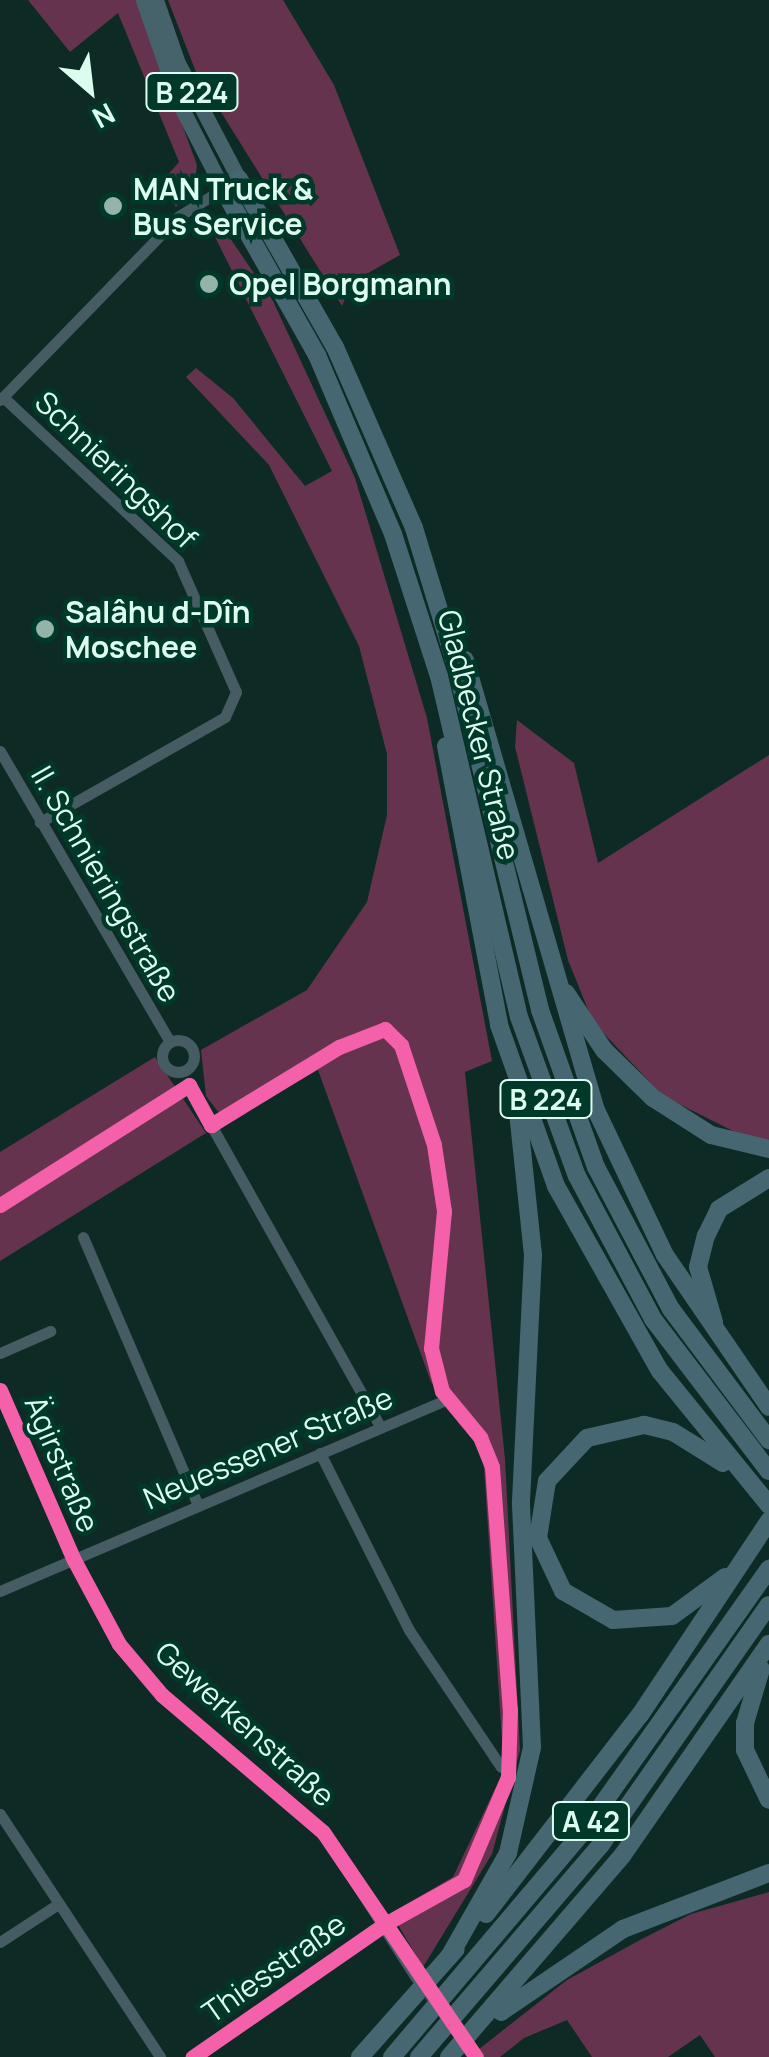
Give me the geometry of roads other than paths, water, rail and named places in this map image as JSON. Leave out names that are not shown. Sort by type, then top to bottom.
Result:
[{"type":"highway","name":"Gladbecker Straße","points":[[231,184],[359,397],[435,590],[540,1010],[576,1118],[663,1294],[769,1440]]},
{"type":"highway","name":"Gladbecker Straße","points":[[231,184],[341,405],[393,534],[439,676],[519,1018],[556,1126],[601,1227],[654,1318],[769,1471]]},
{"type":"highway","points":[[435,590],[492,738],[579,1060],[616,1158],[664,1256],[769,1407]]},
{"type":"highway","points":[[439,676],[460,843],[512,1072],[533,1256],[520,1501],[532,1746],[508,1852],[449,1957]]},
{"type":"highway","points":[[540,922],[570,1002],[632,1080],[710,1135],[769,1149]]},
{"type":"highway","points":[[512,1072],[556,1186],[608,1289],[671,1387],[764,1500]]},
{"type":"highway","points":[[720,1341],[698,1267],[706,1236],[719,1210],[769,1178]]},
{"type":"highway","points":[[743,1477],[672,1432],[614,1428],[587,1438],[555,1468],[538,1509],[538,1538],[563,1591],[613,1620],[672,1616],[744,1560]]},
{"type":"highway","points":[[360,2057],[449,1957],[571,1808],[769,1521]]},
{"type":"highway","name":"A 42","points":[[392,2057],[582,1833],[769,1569]]},
{"type":"highway","name":"A 42","points":[[419,2057],[600,1846],[769,1605]]},
{"type":"highway","points":[[769,1648],[745,1723],[753,1776],[769,1800]]},
{"type":"highway","points":[[450,2057],[622,1856],[769,1648]]},
{"type":"highway","points":[[466,2040],[623,1929],[769,1873]]},
{"type":"main road","name":"Gladbecker Straße","points":[[143,0],[178,101],[231,184]]},
{"type":"main road","name":"Gladbecker Straße","points":[[156,0],[178,63],[231,184]]},
{"type":"street","points":[[2,398],[180,216],[231,184]]},
{"type":"street","name":"Schnieringshof","points":[[2,398],[178,561],[236,692],[225,717],[40,822]]},
{"type":"street","name":"II. Schnieringstraße","points":[[0,751],[170,1042]]},
{"type":"street","points":[[211,1125],[380,1426]]},
{"type":"street","points":[[83,1238],[198,1505]]},
{"type":"street","points":[[0,1353],[50,1330]]},
{"type":"street","name":"Ägirstraße","points":[[0,1390],[74,1560]]},
{"type":"street","name":"Neuessener Straße","points":[[0,1590],[447,1399]]},
{"type":"street","points":[[320,1453],[410,1630],[501,1767]]},
{"type":"street","name":"Gewerkenstraße","points":[[74,1560],[119,1644],[162,1695],[323,1832],[416,1978]]},
{"type":"street","points":[[0,1814],[55,1906],[160,2057]]},
{"type":"street","points":[[0,1942],[55,1906]]},
{"type":"street","name":"Thiesstraße","points":[[193,2057],[385,1924]]},
{"type":"tunnel","points":[[419,1981],[476,2057]]},
{"type":"place","name":"MAN Truck & Bus Service","points":[[113,206]]},
{"type":"place","name":"Opel Borgmann","points":[[209,284]]},
{"type":"place","name":"Salâhu d-Dîn Moschee","points":[[45,629]]}]
